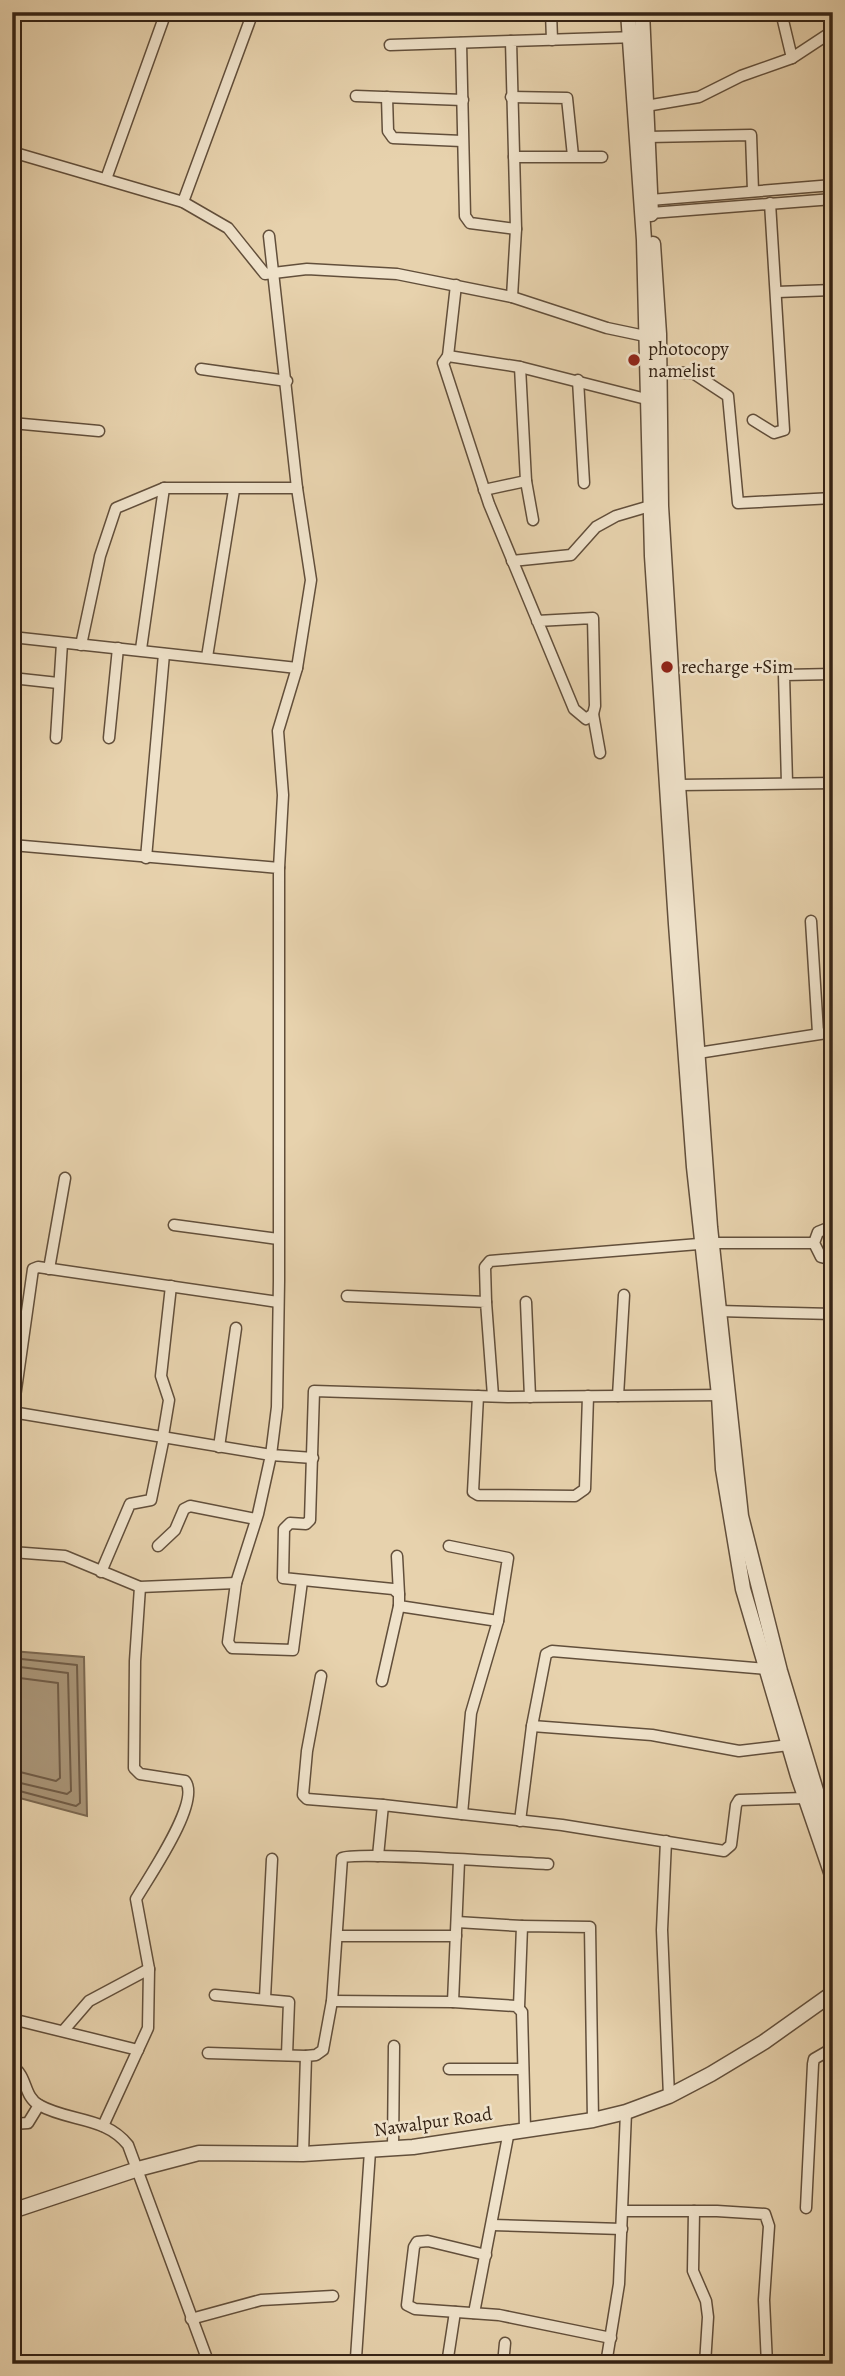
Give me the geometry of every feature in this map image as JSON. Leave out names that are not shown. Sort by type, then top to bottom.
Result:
[{"type":"street","points":[[106,179],[166,12]]},
{"type":"street","points":[[183,202],[253,12]]},
{"type":"street","points":[[551,12],[552,40]]},
{"type":"street","points":[[628,12],[636,37],[646,106],[660,372],[661,506],[698,1053],[707,1243],[719,1311],[724,1395],[723,1469],[743,1589],[805,1798],[833,1878]]},
{"type":"street","points":[[642,12],[636,37],[650,506],[676,923],[707,1243],[741,1516],[780,1671],[833,1847]]},
{"type":"street","points":[[781,12],[792,58]]},
{"type":"street","points":[[646,106],[699,97],[741,76],[792,58],[833,31]]},
{"type":"street","points":[[390,45],[636,37]]},
{"type":"street","points":[[511,41],[516,229],[512,297]]},
{"type":"street","points":[[461,43],[462,141],[467,220],[470,223],[516,229]]},
{"type":"street","points":[[356,96],[463,100]]},
{"type":"street","points":[[387,97],[388,131],[393,138],[462,141]]},
{"type":"street","points":[[511,97],[567,98],[570,101],[573,156]]},
{"type":"street","points":[[647,137],[751,135],[753,191]]},
{"type":"street","points":[[12,152],[183,202],[219,221],[234,235],[260,271],[272,274],[307,269],[375,271],[512,297],[607,328],[645,336]]},
{"type":"street","points":[[514,157],[603,157]]},
{"type":"street","points":[[650,206],[753,191],[833,185]]},
{"type":"street","points":[[650,206],[833,199]]},
{"type":"street","points":[[753,420],[774,433],[784,430],[770,202]]},
{"type":"street","points":[[269,236],[297,488],[311,580],[297,668],[278,731],[283,795],[279,869],[277,1407],[271,1455],[256,1519],[236,1583],[229,1646],[289,1652],[295,1646],[302,1581]]},
{"type":"street","points":[[456,285],[448,356],[443,363],[484,490],[574,709],[586,719],[593,715]]},
{"type":"street","points":[[777,292],[833,290]]},
{"type":"street","points":[[448,356],[520,367],[646,399]]},
{"type":"street","points":[[520,367],[526,481],[533,520]]},
{"type":"street","points":[[201,369],[287,382]]},
{"type":"street","points":[[660,372],[694,373],[728,396],[738,503],[833,498]]},
{"type":"street","points":[[578,380],[584,483]]},
{"type":"street","points":[[12,423],[99,431]]},
{"type":"street","points":[[484,490],[526,481]]},
{"type":"street","points":[[81,645],[112,514],[124,503],[164,488],[297,488]]},
{"type":"street","points":[[141,649],[164,488]]},
{"type":"street","points":[[207,657],[234,490]]},
{"type":"street","points":[[512,561],[571,555],[578,551],[596,527],[616,516],[650,506]]},
{"type":"street","points":[[537,621],[593,618],[593,715],[600,753]]},
{"type":"street","points":[[12,637],[297,668]]},
{"type":"street","points":[[56,738],[62,643]]},
{"type":"street","points":[[109,738],[118,648]]},
{"type":"street","points":[[146,858],[164,654]]},
{"type":"street","points":[[787,783],[784,675],[833,674]]},
{"type":"street","points":[[12,678],[58,683]]},
{"type":"street","points":[[678,785],[833,783]]},
{"type":"street","points":[[12,845],[279,869]]},
{"type":"street","points":[[811,921],[818,1033]]},
{"type":"street","points":[[698,1053],[833,1032]]},
{"type":"street","points":[[49,1269],[65,1178]]},
{"type":"street","points":[[174,1225],[278,1239]]},
{"type":"street","points":[[833,1226],[818,1232],[814,1242],[821,1257],[833,1260]]},
{"type":"street","points":[[492,1396],[485,1267],[490,1261],[707,1243],[814,1242]]},
{"type":"street","points":[[12,1418],[30,1273],[38,1267],[278,1302]]},
{"type":"street","points":[[101,1572],[130,1504],[151,1500],[169,1400],[161,1376],[170,1286]]},
{"type":"street","points":[[618,1396],[624,1295]]},
{"type":"street","points":[[347,1296],[486,1302]]},
{"type":"street","points":[[526,1302],[530,1396]]},
{"type":"street","points":[[719,1311],[833,1314]]},
{"type":"street","points":[[219,1447],[236,1328]]},
{"type":"street","points":[[399,1594],[393,1589],[283,1578],[284,1529],[290,1523],[306,1524],[310,1520],[312,1396],[319,1389],[478,1396],[724,1395]]},
{"type":"street","points":[[478,1396],[473,1492],[478,1495],[575,1496],[585,1489],[588,1396]]},
{"type":"street","points":[[13,1412],[271,1455],[313,1458]]},
{"type":"street","points":[[158,1546],[175,1530],[184,1509],[190,1506],[256,1519]]},
{"type":"street","points":[[449,1546],[508,1558],[498,1621],[471,1713],[462,1814]]},
{"type":"street","points":[[12,1552],[65,1556],[140,1587],[236,1583]]},
{"type":"street","points":[[382,1681],[400,1606],[397,1556]]},
{"type":"street","points":[[103,2126],[148,2028],[149,1969],[136,1899],[177,1829],[190,1791],[188,1785],[180,1779],[140,1774],[134,1768],[135,1661],[140,1587]]},
{"type":"street","points":[[400,1606],[498,1621]]},
{"type":"street","points":[[520,1821],[544,1658],[552,1651],[767,1669]]},
{"type":"street","points":[[321,1676],[307,1751],[303,1795],[307,1799],[462,1814],[730,1849],[739,1800],[805,1798]]},
{"type":"street","points":[[532,1726],[652,1735],[739,1751],[789,1745]]},
{"type":"street","points":[[377,1856],[383,1805]]},
{"type":"street","points":[[666,1841],[662,1930],[669,2096]]},
{"type":"street","points":[[208,2053],[306,2056],[316,2055],[323,2050],[332,2001],[342,1858],[377,1856],[548,1864]]},
{"type":"street","points":[[265,1998],[272,1858]]},
{"type":"street","points":[[453,2002],[460,1861]]},
{"type":"street","points":[[457,1922],[522,1926],[585,1925],[592,1930],[593,2120]]},
{"type":"street","points":[[522,1926],[519,2007],[525,2129]]},
{"type":"street","points":[[337,1936],[456,1936]]},
{"type":"street","points":[[64,2030],[89,2001],[149,1969]]},
{"type":"street","name":"Nawalpur Road","points":[[12,2211],[138,2169],[199,2153],[303,2154],[393,2149],[466,2141],[509,2131],[593,2120],[626,2112],[669,2096],[764,2042],[833,1993]]},
{"type":"street","points":[[215,1994],[289,2002],[287,2055]]},
{"type":"street","points":[[332,2001],[453,2002],[519,2007]]},
{"type":"street","points":[[12,2019],[138,2050]]},
{"type":"street","points":[[393,2149],[394,2046]]},
{"type":"street","points":[[806,2208],[813,2064],[814,2059],[833,2048]]},
{"type":"street","points":[[303,2154],[306,2056]]},
{"type":"street","points":[[12,2066],[23,2077],[30,2098],[39,2105],[120,2134],[138,2169],[209,2364]]},
{"type":"street","points":[[449,2069],[523,2069]]},
{"type":"street","points":[[12,2124],[28,2123],[39,2105]]},
{"type":"street","points":[[606,2364],[620,2284],[626,2112]]},
{"type":"street","points":[[474,2313],[509,2131]]},
{"type":"street","points":[[361,2364],[356,2358],[370,2151]]},
{"type":"street","points":[[623,2211],[759,2212],[768,2219],[764,2300],[766,2364]]},
{"type":"street","points":[[695,2211],[693,2271],[706,2301],[708,2317],[705,2364]]},
{"type":"street","points":[[492,2225],[622,2229]]},
{"type":"street","points":[[486,2255],[428,2241],[417,2242],[414,2247],[407,2305],[415,2309],[525,2320],[611,2338]]},
{"type":"street","points":[[191,2319],[261,2300],[333,2296]]},
{"type":"street","points":[[447,2364],[455,2312]]},
{"type":"street","points":[[503,2364],[505,2343]]},
{"type":"water","points":[[12,1651],[84,1657],[87,1816],[12,1796]]},
{"type":"place","name":"photocopy namelist","points":[[634,360]]},
{"type":"place","name":"recharge +Sim","points":[[667,667]]}]
